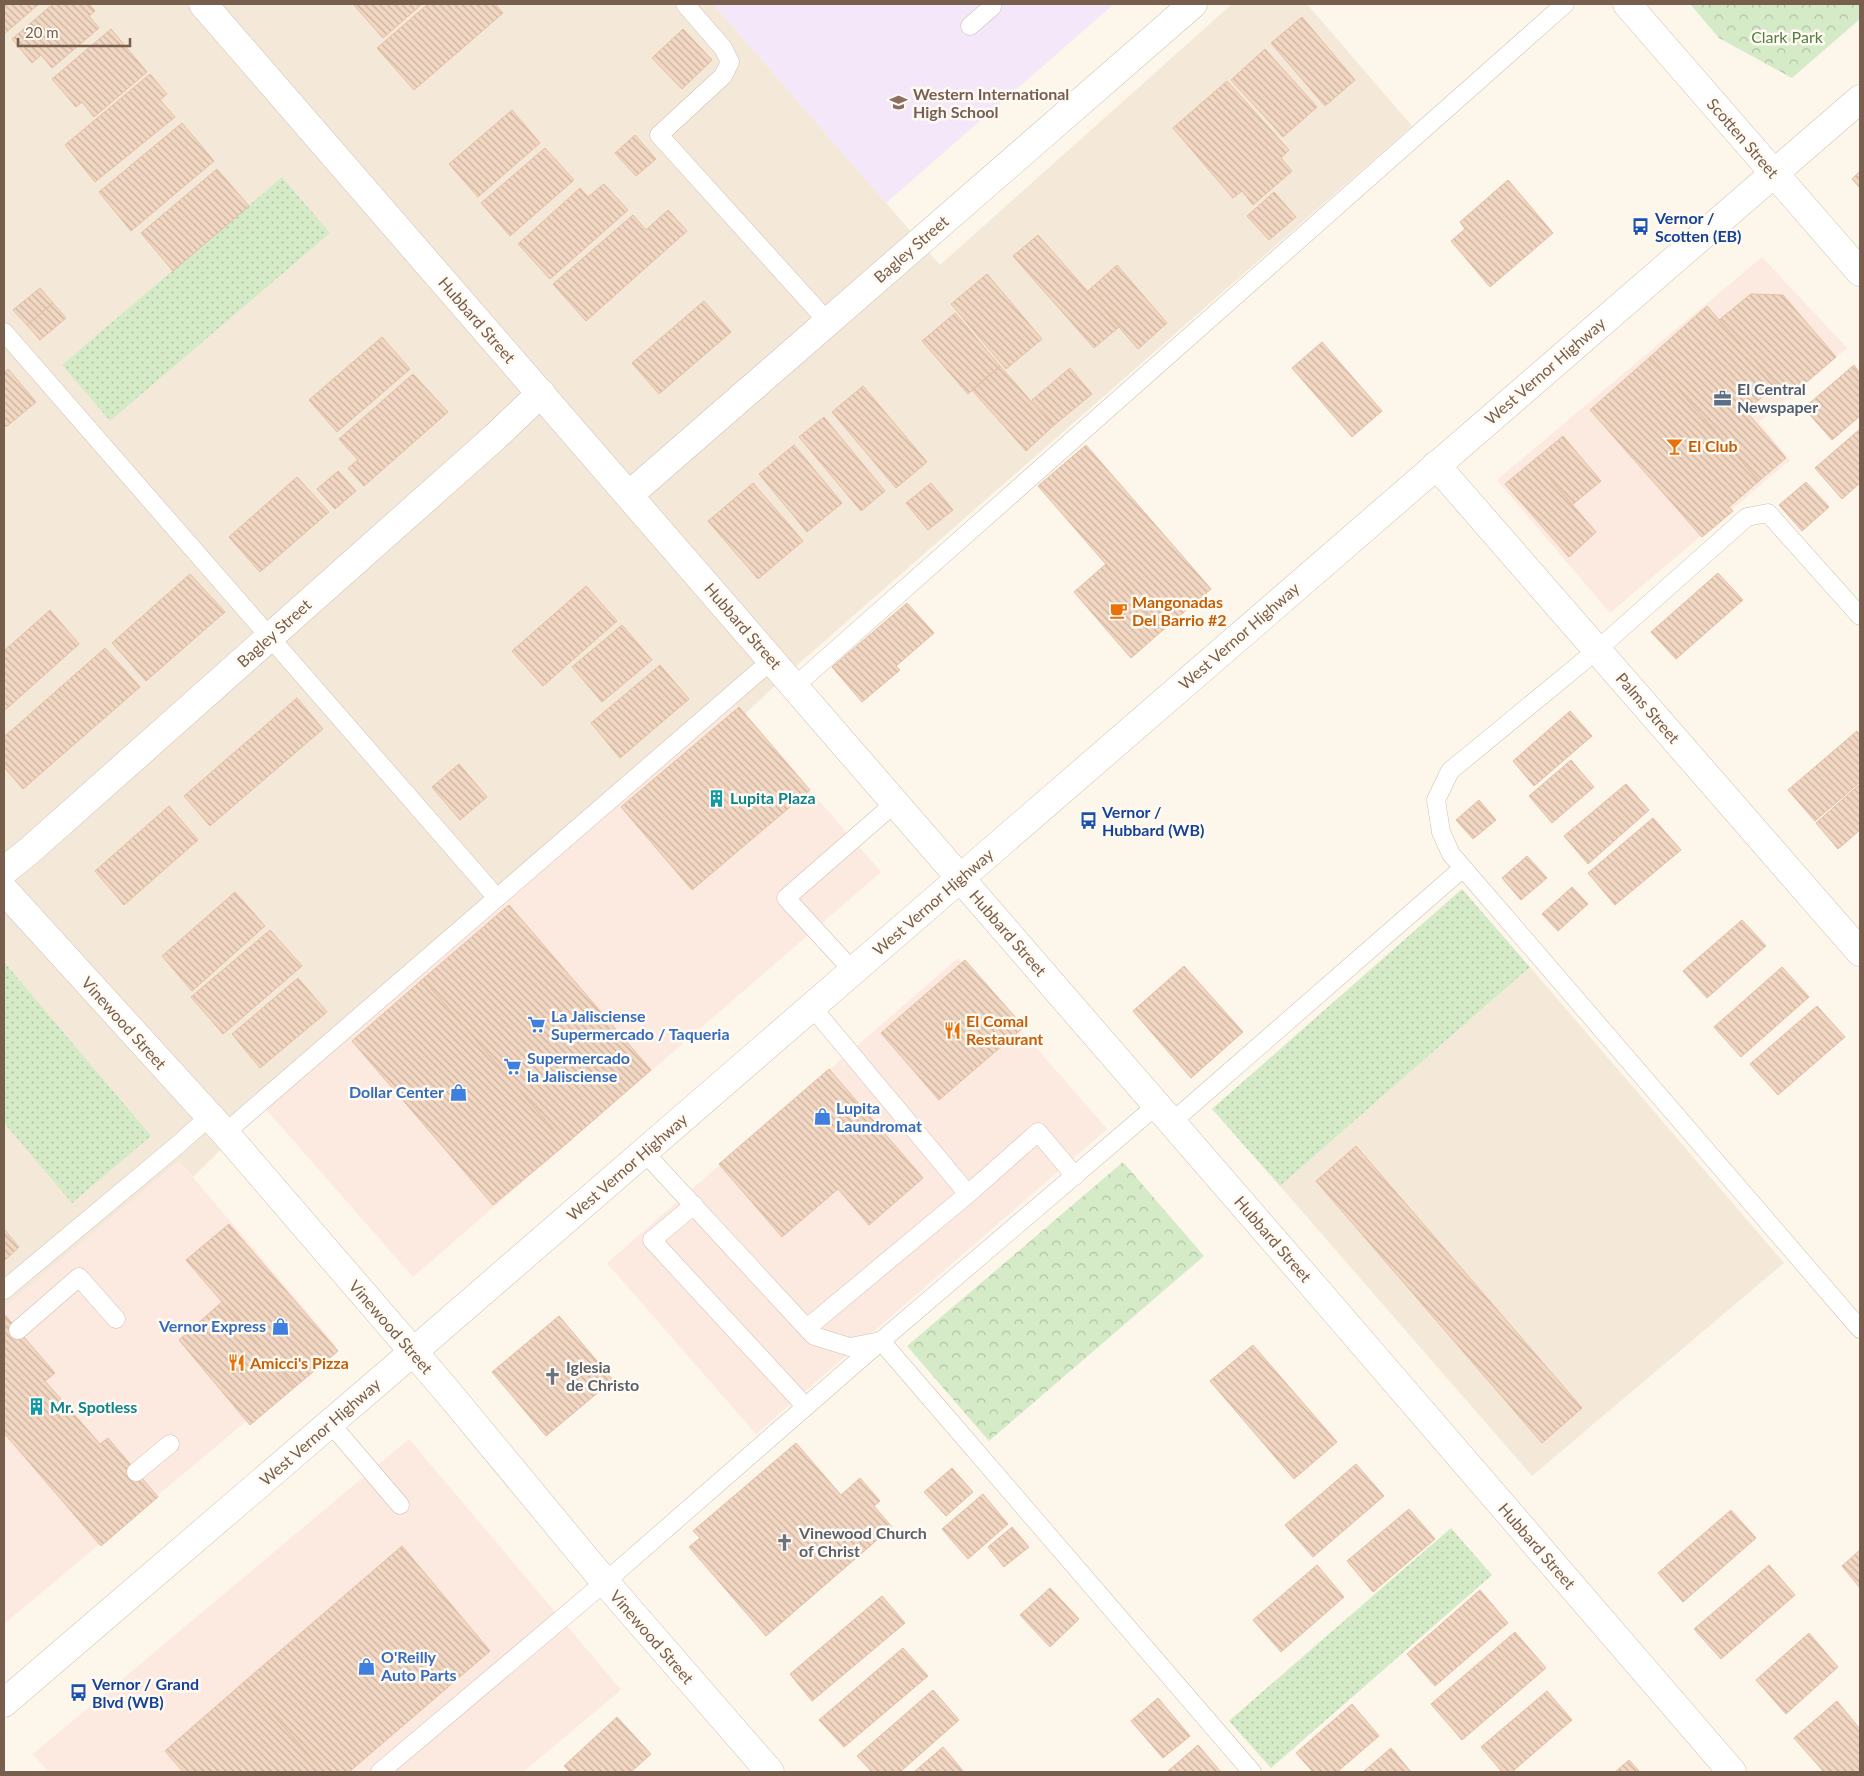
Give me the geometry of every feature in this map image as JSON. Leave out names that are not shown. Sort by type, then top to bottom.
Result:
[{"type":"street","name":"Hubbard Street","points":[[203,4],[961,878],[1732,1772]]},
{"type":"street","name":"Bagley Street","points":[[629,495],[1193,4]]},
{"type":"street","name":"Scotten Street","points":[[1627,4],[1860,272]]},
{"type":"street","name":"West Vernor Highway","points":[[4,1703],[413,1352],[1860,99]]},
{"type":"street","name":"Bagley Street","points":[[4,871],[29,851],[496,437],[540,393]]},
{"type":"street","name":"Palms Street","points":[[1436,465],[1860,952]]},
{"type":"street","name":"Vinewood Street","points":[[4,890],[217,1125],[413,1352],[606,1582],[770,1772]]},
{"type":"lane","points":[[685,4],[723,48],[730,62],[723,76],[659,135],[828,322]]},
{"type":"lane","points":[[794,686],[1564,4]]},
{"type":"lane","points":[[970,26],[992,7]]},
{"type":"lane","points":[[4,332],[497,898]]},
{"type":"lane","points":[[1860,616],[1768,513],[1747,517],[1597,650],[1450,771],[1436,800],[1440,832],[1452,854],[1463,868],[1860,1329]]},
{"type":"lane","points":[[4,1290],[167,1154],[217,1125],[497,898],[772,660]]},
{"type":"lane","points":[[853,971],[786,898],[895,803]]},
{"type":"lane","points":[[380,1772],[606,1582],[881,1341],[1075,1176],[1165,1114],[1463,868]]},
{"type":"lane","points":[[812,1007],[968,1194]]},
{"type":"lane","points":[[807,1328],[968,1194],[1038,1132],[1075,1176]]},
{"type":"lane","points":[[644,1152],[814,1336],[850,1347],[881,1341]]},
{"type":"lane","points":[[694,1205],[652,1240],[806,1407]]},
{"type":"lane","points":[[18,1330],[79,1277],[116,1319]]},
{"type":"lane","points":[[881,1341],[1252,1772]]},
{"type":"lane","points":[[330,1423],[400,1505]]},
{"type":"lane","points":[[136,1472],[170,1444]]},
{"type":"shaded area","points":[[4,4],[713,4],[940,265],[1232,4],[1307,4],[1412,126],[795,667],[744,715],[732,701],[264,1107],[193,1177],[179,1161],[4,1308]]},
{"type":"shaded area","name":"Western International High School","points":[[713,4],[1114,4],[886,203]]},
{"type":"shaded area","points":[[1762,257],[1847,348],[1759,422],[1790,460],[1610,613],[1497,480]]},
{"type":"shaded area","points":[[732,701],[881,872],[413,1277],[264,1107]]},
{"type":"shaded area","points":[[958,958],[1107,1129],[756,1434],[607,1263]]},
{"type":"shaded area","points":[[1530,967],[1784,1263],[1532,1476],[1280,1186]]},
{"type":"shaded area","points":[[179,1161],[336,1346],[4,1624],[4,1308]]},
{"type":"shaded area","points":[[409,1439],[621,1690],[523,1772],[48,1772],[33,1754]]},
{"type":"green space","name":"Clark Park","points":[[1690,4],[1860,4],[1860,19],[1792,78],[1719,38]]},
{"type":"green space","points":[[282,177],[330,233],[110,421],[62,365]]},
{"type":"green space","points":[[1462,889],[1530,967],[1280,1186],[1212,1109]]},
{"type":"green space","points":[[4,962],[151,1136],[72,1203],[4,1123]]},
{"type":"green space","points":[[1123,1162],[1204,1256],[989,1441],[907,1346]]},
{"type":"green space","points":[[1451,1528],[1492,1575],[1271,1768],[1229,1721]]},
{"type":"building","points":[[4,4],[39,4],[4,34]]},
{"type":"building","points":[[53,4],[89,4],[95,11],[89,16],[99,28],[52,68],[41,55],[32,63],[12,39]]},
{"type":"building","points":[[353,4],[422,4],[383,38]]},
{"type":"building","points":[[428,4],[495,4],[503,13],[414,90],[377,48]]},
{"type":"building","points":[[1302,17],[1355,80],[1325,106],[1271,43]]},
{"type":"building","points":[[111,29],[147,72],[94,117],[82,102],[76,107],[52,79]]},
{"type":"building","points":[[683,29],[712,60],[682,89],[652,58]]},
{"type":"building","points":[[1265,49],[1317,107],[1283,137],[1231,80]]},
{"type":"building","points":[[150,74],[167,94],[160,100],[175,117],[95,182],[65,145]]},
{"type":"building","points":[[1227,81],[1289,150],[1281,158],[1292,171],[1253,205],[1242,191],[1233,198],[1173,128]]},
{"type":"building","points":[[512,110],[540,143],[478,197],[449,164]]},
{"type":"building","points":[[182,123],[214,161],[131,231],[99,192]]},
{"type":"building","points":[[635,135],[656,159],[636,176],[615,153]]},
{"type":"building","points":[[545,148],[574,180],[510,236],[481,203]]},
{"type":"building","points":[[217,169],[249,206],[173,271],[141,233]]},
{"type":"building","points":[[1860,171],[1860,188],[1852,179]]},
{"type":"building","points":[[1508,180],[1553,233],[1490,287],[1451,241],[1465,229],[1460,222]]},
{"type":"building","points":[[604,184],[628,210],[550,279],[518,244],[580,188],[588,197]]},
{"type":"building","points":[[1274,192],[1296,217],[1269,240],[1247,216]]},
{"type":"building","points":[[668,210],[687,231],[586,321],[553,284],[633,215],[646,230]]},
{"type":"building","points":[[1038,235],[1119,327],[1094,348],[1013,256]]},
{"type":"building","points":[[1117,265],[1167,323],[1138,349],[1088,291]]},
{"type":"building","points":[[987,274],[1042,339],[1006,369],[951,304]]},
{"type":"building","points":[[40,288],[53,303],[27,325],[13,310]]},
{"type":"building","points":[[1751,294],[1783,295],[1836,357],[1788,398],[1719,320]]},
{"type":"building","points":[[704,301],[731,332],[659,394],[632,363]]},
{"type":"building","points":[[53,303],[66,318],[40,340],[27,325]]},
{"type":"building","name":"El Central Newspaper","points":[[1707,306],[1776,385],[1746,411],[1786,458],[1759,481],[1650,357]]},
{"type":"building","points":[[955,313],[1000,366],[968,394],[922,341]]},
{"type":"building","points":[[382,337],[410,369],[337,432],[309,400]]},
{"type":"building","points":[[1322,342],[1382,411],[1352,437],[1292,368]]},
{"type":"building","name":"El Club","points":[[1650,357],[1759,481],[1729,507],[1733,511],[1702,537],[1590,410]]},
{"type":"building","points":[[1854,365],[1860,373],[1860,416],[1832,440],[1804,408]]},
{"type":"building","points":[[1000,366],[1053,426],[1026,451],[972,390]]},
{"type":"building","points":[[1070,368],[1092,394],[1053,426],[1032,400]]},
{"type":"building","points":[[8,369],[36,402],[6,427],[4,424],[4,373]]},
{"type":"building","points":[[413,374],[448,412],[364,486],[348,468],[358,460],[339,439]]},
{"type":"building","points":[[863,386],[927,462],[896,488],[832,412]]},
{"type":"building","points":[[824,417],[885,491],[861,511],[799,437]]},
{"type":"building","points":[[1860,429],[1860,483],[1842,499],[1815,468]]},
{"type":"building","points":[[1563,436],[1601,481],[1572,505],[1534,460]]},
{"type":"building","points":[[794,445],[842,503],[807,532],[759,474]]},
{"type":"building","points":[[1086,445],[1211,589],[1163,630],[1038,486]]},
{"type":"building","points":[[1534,460],[1596,532],[1569,557],[1505,484]]},
{"type":"building","points":[[338,471],[356,491],[335,509],[317,489]]},
{"type":"building","points":[[297,477],[329,512],[260,572],[229,537]]},
{"type":"building","points":[[1806,482],[1829,507],[1802,531],[1779,505]]},
{"type":"building","points":[[753,483],[803,541],[758,579],[708,521]]},
{"type":"building","points":[[931,483],[953,510],[928,530],[906,503]]},
{"type":"building","name":"Mangonadas Del Barrio #2","points":[[1106,564],[1163,630],[1131,658],[1074,592]]},
{"type":"building","points":[[1718,573],[1743,600],[1676,659],[1651,632]]},
{"type":"building","points":[[190,574],[225,612],[146,681],[112,643]]},
{"type":"building","points":[[586,586],[617,621],[543,686],[512,651]]},
{"type":"building","points":[[907,603],[934,633],[896,666],[900,670],[862,702],[832,667]]},
{"type":"building","points":[[50,610],[79,644],[4,711],[4,651]]},
{"type":"building","points":[[622,625],[652,660],[602,702],[572,667]]},
{"type":"building","points":[[105,648],[140,687],[23,789],[4,767],[4,737]]},
{"type":"building","points":[[660,665],[689,699],[620,758],[591,723]]},
{"type":"building","points":[[297,698],[323,729],[210,826],[184,796]]},
{"type":"building","name":"Lupita Plaza","points":[[739,707],[810,790],[692,890],[621,807]]},
{"type":"building","points":[[1570,711],[1592,736],[1534,786],[1513,761]]},
{"type":"building","points":[[1857,731],[1860,735],[1860,782],[1815,821],[1788,790]]},
{"type":"building","points":[[1571,760],[1594,787],[1552,823],[1529,796]]},
{"type":"building","points":[[459,764],[487,797],[460,820],[432,787]]},
{"type":"building","points":[[1626,784],[1649,810],[1588,864],[1564,836]]},
{"type":"building","points":[[1860,784],[1860,830],[1838,849],[1816,823]]},
{"type":"building","points":[[1479,800],[1496,820],[1473,839],[1456,820]]},
{"type":"building","points":[[169,806],[198,840],[124,905],[95,871]]},
{"type":"building","points":[[1653,818],[1681,850],[1615,905],[1588,873]]},
{"type":"building","points":[[1527,856],[1547,878],[1521,900],[1502,878]]},
{"type":"building","points":[[1572,887],[1588,904],[1558,931],[1542,914]]},
{"type":"building","points":[[235,892],[265,926],[192,991],[162,956]]},
{"type":"building","name":"La Jalisciense Supermercado / Taqueria","points":[[509,905],[651,1070],[566,1144],[423,979]]},
{"type":"building","points":[[1742,920],[1766,946],[1707,998],[1683,971]]},
{"type":"building","points":[[270,930],[302,966],[223,1034],[191,997]]},
{"type":"building","name":"El Comal Restaurant","points":[[965,960],[1024,1027],[939,1100],[881,1033]]},
{"type":"building","points":[[1184,966],[1243,1032],[1191,1078],[1133,1011]]},
{"type":"building","points":[[1782,967],[1809,997],[1741,1057],[1714,1027]]},
{"type":"building","points":[[298,978],[327,1012],[260,1068],[232,1034]]},
{"type":"building","name":"Dollar Center","points":[[423,979],[566,1144],[493,1205],[352,1041]]},
{"type":"building","points":[[1817,1006],[1845,1037],[1778,1095],[1750,1064]]},
{"type":"building","name":"Lupita Laundromat","points":[[829,1069],[923,1178],[869,1225],[838,1189],[782,1237],[719,1164]]},
{"type":"building","points":[[1356,1146],[1582,1408],[1542,1443],[1316,1181]]},
{"type":"building","name":"Vernor Express","points":[[229,1224],[338,1351],[295,1387],[186,1260]]},
{"type":"building","points":[[4,1229],[19,1247],[4,1261]]},
{"type":"building","name":"Amicci's Pizza","points":[[222,1302],[295,1387],[250,1425],[179,1340]]},
{"type":"building","name":"Mr. Spotless","points":[[5,1315],[55,1373],[45,1381],[100,1444],[108,1438],[158,1497],[101,1546],[4,1433]]},
{"type":"building","name":"Iglesia de Christo","points":[[559,1316],[613,1380],[546,1436],[492,1372]]},
{"type":"building","points":[[1253,1345],[1337,1442],[1294,1479],[1210,1381]]},
{"type":"building","name":"Vinewood Church of Christ","points":[[796,1443],[841,1495],[860,1478],[880,1501],[874,1506],[892,1527],[766,1636],[689,1547],[700,1538],[693,1531]]},
{"type":"building","points":[[1356,1464],[1384,1496],[1313,1557],[1285,1525]]},
{"type":"building","points":[[952,1468],[973,1492],[946,1516],[924,1492]]},
{"type":"building","points":[[983,1494],[1008,1524],[968,1559],[942,1529]]},
{"type":"building","points":[[1409,1509],[1435,1539],[1373,1592],[1347,1561]]},
{"type":"building","points":[[1731,1510],[1756,1538],[1683,1602],[1658,1573]]},
{"type":"building","points":[[1012,1527],[1029,1547],[1004,1567],[988,1547]]},
{"type":"building","name":"O'Reilly Auto Parts","points":[[402,1546],[490,1651],[349,1772],[324,1772],[244,1682]]},
{"type":"building","points":[[1860,1550],[1860,1588],[1842,1566]]},
{"type":"building","points":[[1317,1565],[1344,1597],[1281,1652],[1253,1620]]},
{"type":"building","points":[[1769,1565],[1795,1595],[1721,1659],[1694,1629]]},
{"type":"building","points":[[1050,1588],[1079,1619],[1050,1647],[1020,1615]]},
{"type":"building","points":[[1480,1590],[1508,1623],[1435,1686],[1407,1654]]},
{"type":"building","points":[[882,1596],[905,1623],[812,1701],[790,1674]]},
{"type":"building","points":[[1515,1632],[1546,1668],[1462,1740],[1431,1704]]},
{"type":"building","points":[[1809,1633],[1838,1667],[1786,1714],[1756,1680]]},
{"type":"building","points":[[903,1648],[928,1676],[844,1747],[819,1720]]},
{"type":"building","points":[[244,1682],[324,1772],[183,1772],[165,1751]]},
{"type":"building","points":[[933,1690],[959,1720],[900,1772],[872,1772],[857,1756]]},
{"type":"building","points":[[1547,1691],[1572,1720],[1512,1772],[1502,1772],[1481,1747]]},
{"type":"building","points":[[1158,1698],[1190,1736],[1163,1758],[1131,1721]]},
{"type":"building","points":[[1837,1701],[1860,1729],[1860,1772],[1824,1772],[1794,1738]]},
{"type":"building","points":[[1352,1704],[1379,1736],[1337,1772],[1313,1772],[1296,1753]]},
{"type":"building","points":[[617,1717],[651,1754],[631,1772],[570,1772],[564,1766]]},
{"type":"building","points":[[1198,1745],[1221,1772],[1167,1772]]},
{"type":"building","points":[[943,1747],[964,1772],[914,1772]]},
{"type":"building","points":[[1391,1748],[1411,1772],[1363,1772]]},
{"type":"building","points":[[1629,1760],[1640,1772],[1615,1772]]},
{"type":"place","name":"Western International High School","points":[[899,103]]},
{"type":"place","name":"Vernor / Scotten (EB)","points":[[1641,227]]},
{"type":"place","name":"El Central Newspaper","points":[[1723,398]]},
{"type":"place","name":"El Club","points":[[1674,446]]},
{"type":"place","name":"Mangonadas Del Barrio #2","points":[[1118,611]]},
{"type":"place","name":"Lupita Plaza","points":[[716,798]]},
{"type":"place","name":"Vernor / Hubbard (WB)","points":[[1088,821]]},
{"type":"place","name":"La Jalisciense Supermercado / Taqueria","points":[[537,1025]]},
{"type":"place","name":"El Comal Restaurant","points":[[952,1030]]},
{"type":"place","name":"Supermercado la Jalisciense","points":[[513,1067]]},
{"type":"place","name":"Dollar Center","points":[[458,1092]]},
{"type":"place","name":"Lupita Laundromat","points":[[822,1117]]},
{"type":"place","name":"Vernor Express","points":[[280,1326]]},
{"type":"place","name":"Amicci's Pizza","points":[[236,1363]]},
{"type":"place","name":"Iglesia de Christo","points":[[552,1376]]},
{"type":"place","name":"Mr. Spotless","points":[[36,1407]]},
{"type":"place","name":"Vinewood Church of Christ","points":[[785,1542]]},
{"type":"place","name":"O'Reilly Auto Parts","points":[[367,1666]]},
{"type":"place","name":"Vernor / Grand Blvd (WB)","points":[[78,1693]]}]
